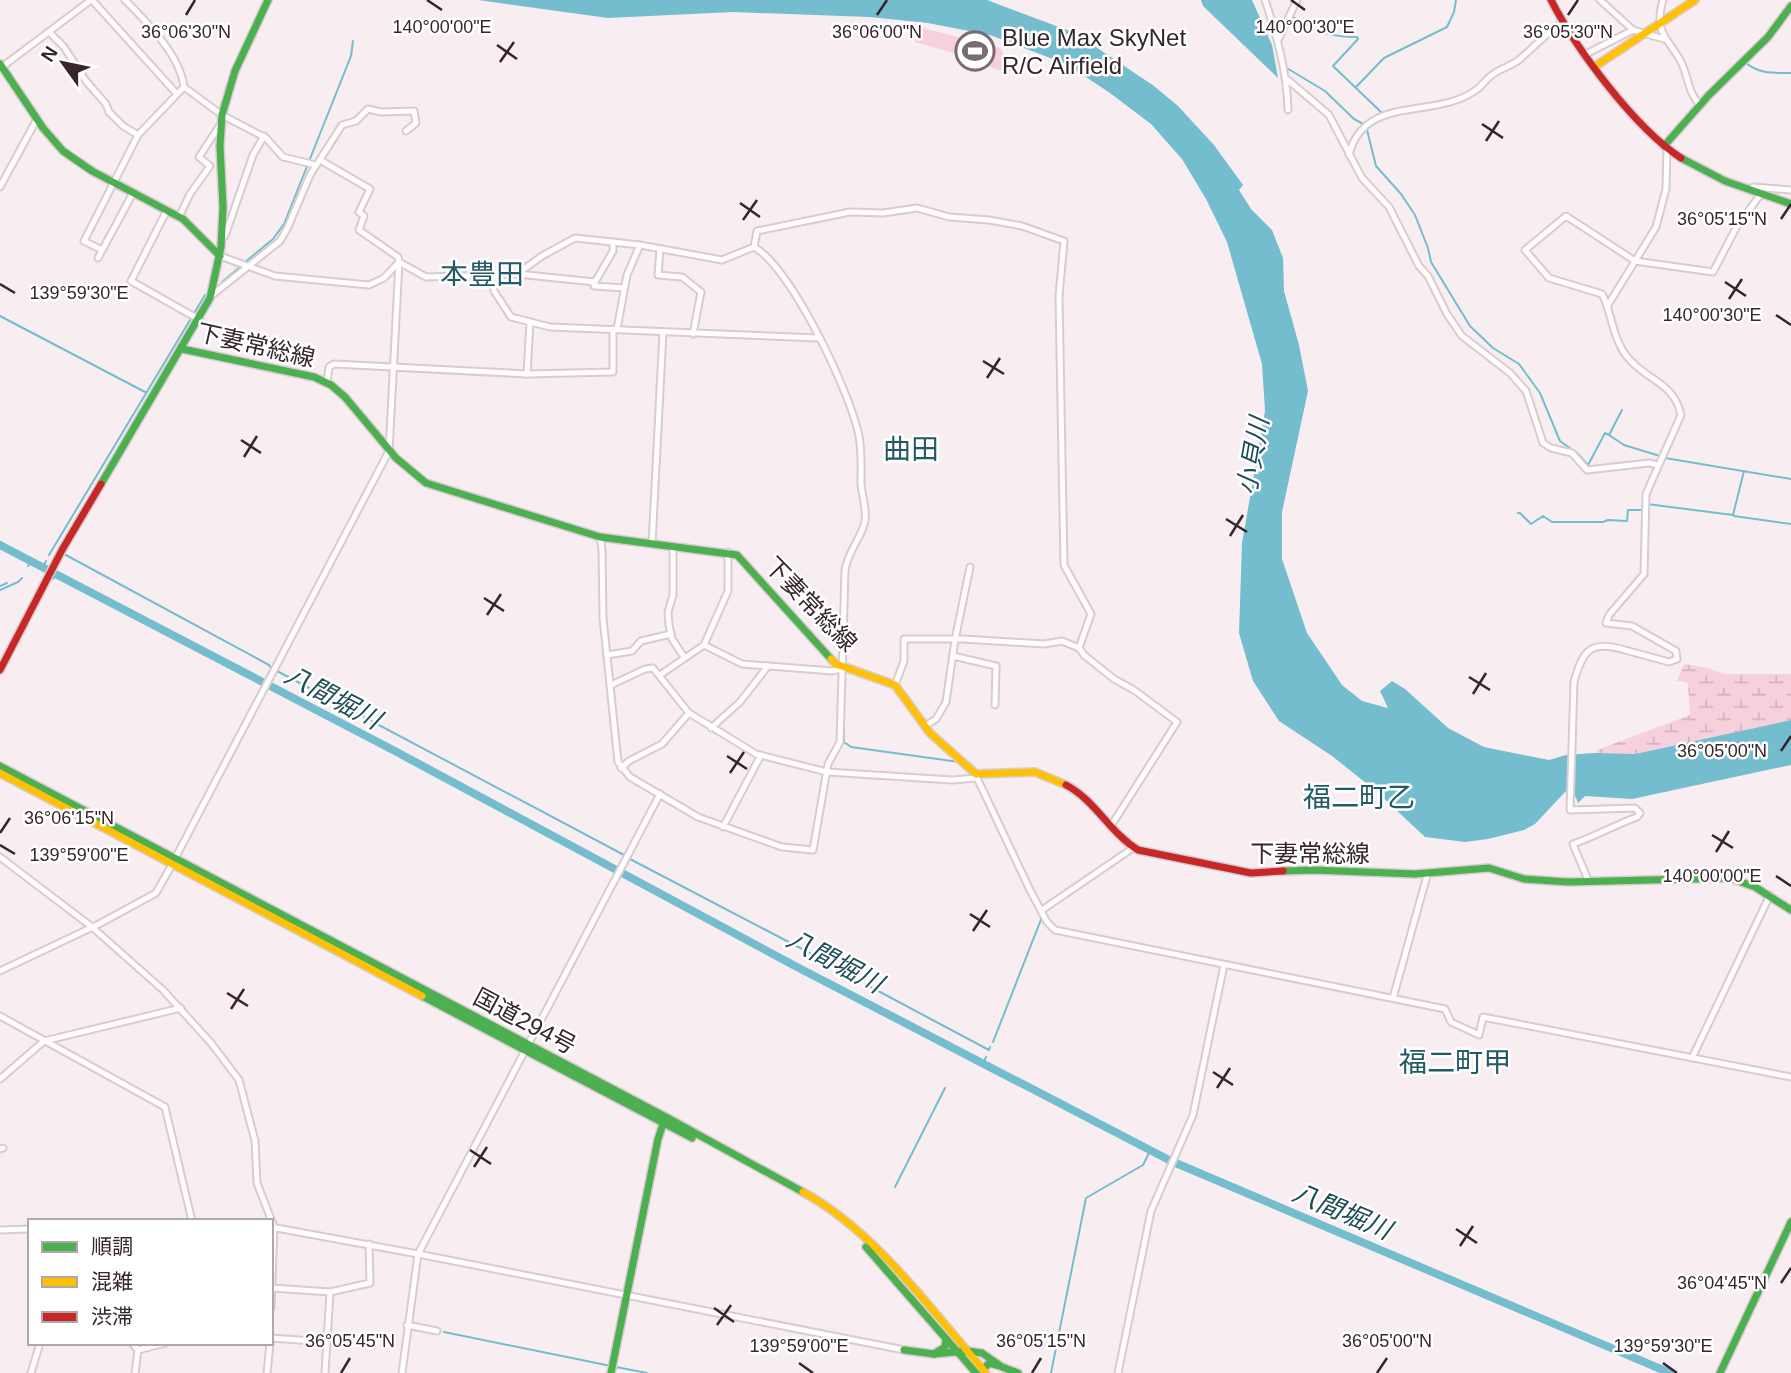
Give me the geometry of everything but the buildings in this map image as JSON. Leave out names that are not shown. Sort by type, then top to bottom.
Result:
[{"type":"main road","name":"下妻常総線","points":[[268,0],[233,77],[222,119],[219,161],[222,237],[211,296],[195,316],[181,349],[327,382],[342,394],[409,474],[426,483],[600,537],[737,555],[836,664],[895,685]]},
{"type":"main road","points":[[1550,0],[1561,23],[1584,55],[1635,116],[1666,147],[1714,175],[1791,204]]},
{"type":"main road","points":[[1594,67],[1695,0]]},
{"type":"main road","points":[[1666,147],[1700,105],[1763,42],[1791,5]]},
{"type":"main road","points":[[1,66],[51,138],[64,151],[88,169],[179,217],[220,256]]},
{"type":"main road","points":[[0,670],[54,563],[181,349]]},
{"type":"main road","points":[[895,685],[930,733],[977,777],[1024,771],[1044,775],[1078,791],[1133,848]]},
{"type":"main road","name":"国道294号","points":[[0,766],[174,861],[818,1200],[848,1222],[884,1256],[982,1372]]},
{"type":"main road","name":"国道294号","points":[[0,773],[174,861]]},
{"type":"main road","name":"下妻常総線","points":[[1133,848],[1251,873],[1314,870],[1428,872],[1489,868],[1533,881],[1730,878],[1770,895],[1791,910]]},
{"type":"main road","points":[[611,1373],[664,1120]]},
{"type":"main road","name":"国道294号","points":[[664,1120],[792,1191],[834,1219],[865,1246],[946,1339],[963,1352]]},
{"type":"main road","points":[[1720,1373],[1791,1222]]},
{"type":"main road","points":[[934,1354],[945,1347],[946,1339]]},
{"type":"main road","points":[[904,1350],[934,1354],[982,1353],[1000,1366]]},
{"type":"main road","points":[[982,1372],[989,1363],[1019,1373]]},
{"type":"street","points":[[1,66],[92,0],[177,94]]},
{"type":"street","points":[[0,971],[156,893],[389,450],[399,262],[398,257],[359,230],[364,216],[359,212],[370,189],[316,163],[283,157],[264,136],[222,119],[184,87],[181,72],[163,43],[125,0]]},
{"type":"street","points":[[1265,0],[1287,80],[1288,110]]},
{"type":"street","points":[[1278,40],[1297,0]]},
{"type":"street","points":[[1600,0],[1633,30],[1664,39]]},
{"type":"street","points":[[1663,0],[1659,18],[1664,39],[1681,61],[1691,96],[1700,105]]},
{"type":"street","points":[[1349,155],[1352,140],[1360,129],[1369,123],[1384,115],[1455,100],[1475,91],[1493,74],[1514,64],[1561,23]]},
{"type":"street","points":[[1584,55],[1633,30]]},
{"type":"street","points":[[49,32],[64,47],[86,82],[106,104],[108,112],[122,126],[138,135]]},
{"type":"street","points":[[1287,80],[1329,115],[1362,178],[1390,207],[1419,266],[1429,276],[1447,314],[1462,336],[1510,373],[1526,391],[1543,443],[1551,448],[1572,453],[1587,470],[1650,463],[1658,465]]},
{"type":"street","points":[[102,250],[84,240],[138,135],[184,87]]},
{"type":"street","points":[[211,296],[284,235],[316,163],[339,128],[356,121],[368,109],[381,112],[414,111],[415,123],[406,131]]},
{"type":"street","points":[[0,187],[37,119]]},
{"type":"street","points":[[179,217],[190,194],[210,166],[199,157],[222,119]]},
{"type":"street","points":[[222,237],[225,236],[253,155],[264,136]]},
{"type":"street","points":[[1608,305],[1656,227],[1666,189],[1666,147]]},
{"type":"street","points":[[1750,190],[1753,187],[1791,190]]},
{"type":"street","points":[[98,258],[133,193]]},
{"type":"street","points":[[1588,880],[1573,844],[1601,834],[1640,813],[1635,807],[1570,810],[1574,682],[1579,663],[1590,649],[1604,645],[1669,662],[1677,659],[1676,651],[1632,626],[1606,623],[1609,615],[1644,574],[1646,494],[1678,427],[1681,415],[1674,395],[1630,360],[1617,339],[1608,305],[1602,294],[1549,278],[1525,250],[1566,216],[1635,261],[1713,272],[1737,226],[1761,194]]},
{"type":"street","points":[[754,247],[757,231],[850,212],[883,213],[917,208],[949,217],[1022,226],[1064,241],[1059,296],[1064,565],[1091,614],[1079,648]]},
{"type":"street","points":[[167,210],[131,281],[195,316]]},
{"type":"street","points":[[517,274],[575,237],[660,248],[723,260],[754,247],[762,251],[786,281],[818,338],[853,412],[859,435],[865,521],[847,556],[840,742],[828,764],[813,850],[782,847],[698,817],[630,777],[621,768],[618,762],[603,618],[600,537]]},
{"type":"street","points":[[613,242],[613,251],[594,286],[624,288]]},
{"type":"street","points":[[327,382],[329,367],[334,364],[527,374],[613,372],[615,329],[624,288],[640,245]]},
{"type":"street","points":[[660,248],[658,275],[682,277],[701,292],[693,334]]},
{"type":"street","points":[[220,256],[237,264],[285,278],[369,285],[384,278],[399,262]]},
{"type":"street","points":[[399,262],[426,277],[517,274],[595,282]]},
{"type":"street","points":[[493,274],[495,290],[511,317],[550,327],[818,338]]},
{"type":"street","points":[[527,374],[530,322]]},
{"type":"street","points":[[652,544],[663,332]]},
{"type":"street","points":[[673,547],[673,595],[668,612],[671,634],[684,657]]},
{"type":"street","points":[[660,675],[704,645],[728,591],[728,552]]},
{"type":"street","points":[[925,726],[936,719],[946,702],[970,567]]},
{"type":"street","points":[[607,655],[632,651],[641,641],[671,634]]},
{"type":"street","points":[[895,685],[904,661],[904,639],[1044,644],[1062,641],[1079,648],[1114,679],[1177,722],[1111,827]]},
{"type":"street","points":[[704,645],[742,664],[833,671],[842,668]]},
{"type":"street","points":[[953,656],[996,666],[995,705]]},
{"type":"street","points":[[711,728],[740,702],[768,666]]},
{"type":"street","points":[[611,685],[653,668],[689,713],[711,728],[761,755],[827,772],[952,780],[977,777],[1018,866],[1047,922],[1055,930],[1445,1009],[1451,1022],[1479,1035],[1483,1017],[1791,1077]]},
{"type":"street","points":[[621,768],[662,744],[689,713]]},
{"type":"street","points":[[723,827],[761,755]]},
{"type":"street","points":[[402,1373],[418,1254],[660,794]]},
{"type":"street","points":[[1042,910],[1133,848]]},
{"type":"street","points":[[0,857],[92,927],[181,1008],[239,1080],[256,1141],[257,1184],[270,1219]]},
{"type":"street","points":[[1393,998],[1428,872]]},
{"type":"street","points":[[1692,1058],[1770,895]]},
{"type":"street","points":[[1118,1373],[1150,1211],[1193,1115],[1224,965]]},
{"type":"street","points":[[0,1079],[44,1041],[181,1008]]},
{"type":"street","points":[[0,1016],[165,1107],[192,1219]]},
{"type":"street","points":[[273,1227],[904,1350]]},
{"type":"street","points":[[0,1230],[28,1229]]},
{"type":"street","points":[[273,1288],[330,1292],[370,1283],[369,1244]]},
{"type":"street","points":[[325,1373],[330,1292]]},
{"type":"street","points":[[407,1325],[437,1331]]},
{"type":"street","points":[[273,1341],[327,1342]]},
{"type":"street","points":[[31,1373],[39,1345]]},
{"type":"street","points":[[134,1345],[138,1350],[135,1373]]},
{"type":"street","points":[[138,1350],[158,1345]]},
{"type":"street","points":[[267,1373],[270,1345]]},
{"type":"green space","name":"Blue Max SkyNet R/C Airfield","points":[[919,27],[1000,48],[1011,67],[1009,74],[957,54],[915,42],[916,30]]},
{"type":"green space","points":[[1684,664],[1724,674],[1791,674],[1791,720],[1635,754],[1598,754],[1597,750],[1690,715],[1688,683],[1677,681]]},
{"type":"water","points":[[478,0],[987,0],[1075,33],[1154,86],[1178,106],[1214,145],[1243,185],[1239,190],[1251,209],[1272,230],[1283,258],[1284,291],[1308,391],[1282,512],[1282,559],[1307,633],[1342,685],[1362,701],[1388,708],[1380,691],[1392,681],[1405,689],[1448,728],[1484,747],[1549,760],[1566,755],[1594,753],[1635,754],[1791,720],[1791,765],[1632,799],[1585,796],[1578,803],[1574,793],[1566,791],[1535,824],[1524,830],[1465,842],[1425,837],[1376,791],[1332,756],[1279,721],[1253,681],[1239,633],[1242,543],[1265,411],[1262,364],[1227,242],[1182,159],[1151,124],[1066,64],[990,35],[928,23],[869,17],[733,12],[608,18]]},
{"type":"water","points":[[1201,0],[1252,0],[1272,45],[1278,78],[1203,6]]},
{"type":"waterway","points":[[1356,87],[1384,58],[1447,27],[1456,0]]},
{"type":"waterway","points":[[1293,17],[1324,33],[1357,37],[1333,66],[1382,113]]},
{"type":"waterway","points":[[244,263],[273,239],[284,224],[351,56],[353,41]]},
{"type":"waterway","points":[[1745,62],[1761,71],[1791,73]]},
{"type":"waterway","points":[[1285,67],[1325,91],[1354,119],[1365,125]]},
{"type":"waterway","points":[[1367,130],[1376,166],[1401,194],[1415,215],[1431,262],[1470,326],[1493,348],[1519,364],[1540,393],[1560,441],[1588,465],[1605,433],[1609,435]]},
{"type":"waterway","points":[[222,282],[240,267]]},
{"type":"waterway","points":[[49,555],[205,295]]},
{"type":"waterway","points":[[0,316],[145,392]]},
{"type":"waterway","points":[[1622,410],[1609,435],[1624,445],[1660,456]]},
{"type":"waterway","points":[[1665,458],[1791,479]]},
{"type":"waterway","points":[[1647,504],[1733,515],[1744,471]]},
{"type":"waterway","points":[[1518,513],[1531,524],[1543,516],[1552,522],[1627,521],[1628,510],[1643,510],[1643,506]]},
{"type":"waterway","points":[[1734,516],[1791,524]]},
{"type":"waterway","name":"八間堀川","points":[[0,545],[393,750],[797,967],[1171,1161],[1670,1373]]},
{"type":"waterway","points":[[64,554],[271,668]]},
{"type":"waterway","name":"八間堀川","points":[[28,566],[32,560]]},
{"type":"waterway","name":"八間堀川","points":[[43,567],[46,561]]},
{"type":"waterway","name":"八間堀川","points":[[53,579],[56,574]]},
{"type":"waterway","points":[[0,590],[22,578]]},
{"type":"waterway","points":[[0,586],[7,583]]},
{"type":"waterway","points":[[277,671],[624,855]]},
{"type":"waterway","points":[[844,704],[844,742],[851,747],[959,762]]},
{"type":"waterway","points":[[630,859],[859,981]]},
{"type":"waterway","points":[[1013,861],[1020,875]]},
{"type":"waterway","points":[[993,1042],[1042,917]]},
{"type":"waterway","points":[[865,984],[989,1050],[990,1047]]},
{"type":"waterway","name":"八間堀川","points":[[983,1064],[986,1057]]},
{"type":"waterway","points":[[895,1187],[945,1088]]},
{"type":"waterway","points":[[1051,1373],[1086,1198],[1143,1165],[1150,1151]]},
{"type":"waterway","points":[[444,1332],[611,1366]]},
{"type":"waterway","points":[[616,1367],[647,1373]]},
{"type":"traffic: fast","points":[[101,484],[210,298],[221,247],[222,115],[235,71],[268,0]]},
{"type":"traffic: fast","points":[[1664,146],[1709,95],[1768,37],[1791,6]]},
{"type":"traffic: fast","points":[[0,64],[43,128],[63,151],[92,171],[183,219],[220,256]]},
{"type":"traffic: fast","points":[[1681,158],[1725,181],[1791,204]]},
{"type":"traffic: fast","points":[[182,349],[314,377],[331,385],[345,397],[396,458],[426,483],[600,537],[737,555],[831,659]]},
{"type":"traffic: fast","points":[[0,766],[803,1192]]},
{"type":"traffic: fast","points":[[1283,871],[1415,874],[1489,868],[1524,879],[1568,882],[1730,878],[1755,887],[1791,910]]},
{"type":"traffic: fast","points":[[422,996],[692,1138]]},
{"type":"traffic: fast","points":[[611,1373],[658,1139],[664,1121]]},
{"type":"traffic: fast","points":[[1720,1373],[1791,1222]]},
{"type":"traffic: fast","points":[[866,1247],[976,1373]]},
{"type":"traffic: fast","points":[[934,1354],[945,1347],[946,1339]]},
{"type":"traffic: fast","points":[[904,1350],[934,1354],[967,1351],[982,1353],[1002,1367],[1018,1373]]},
{"type":"traffic: fast","points":[[983,1370],[989,1363],[1000,1366]]},
{"type":"traffic: slow","points":[[1594,67],[1695,0]]},
{"type":"traffic: slow","points":[[831,659],[836,664],[895,685],[930,733],[976,774],[1035,772],[1066,785]]},
{"type":"traffic: slow","points":[[0,773],[422,996]]},
{"type":"traffic: slow","points":[[803,1192],[855,1228],[878,1250],[986,1373]]},
{"type":"traffic: jam","points":[[1551,0],[1575,41],[1626,108],[1663,145],[1681,158]]},
{"type":"traffic: jam","points":[[0,670],[62,550],[101,484]]},
{"type":"traffic: jam","points":[[1066,785],[1086,799],[1119,835],[1138,850],[1251,873],[1283,871]]},
{"type":"place","name":"Blue Max SkyNet R/C Airfield","points":[[975,51]]},
{"type":"district","name":"本豊田","points":[[482,274]]},
{"type":"district","name":"曲田","points":[[911,449]]},
{"type":"district","name":"福二町乙","points":[[1359,797]]},
{"type":"district","name":"福二町甲","points":[[1455,1062]]},
{"type":"water label","name":"小貝川","points":[[1253,456]]}]
